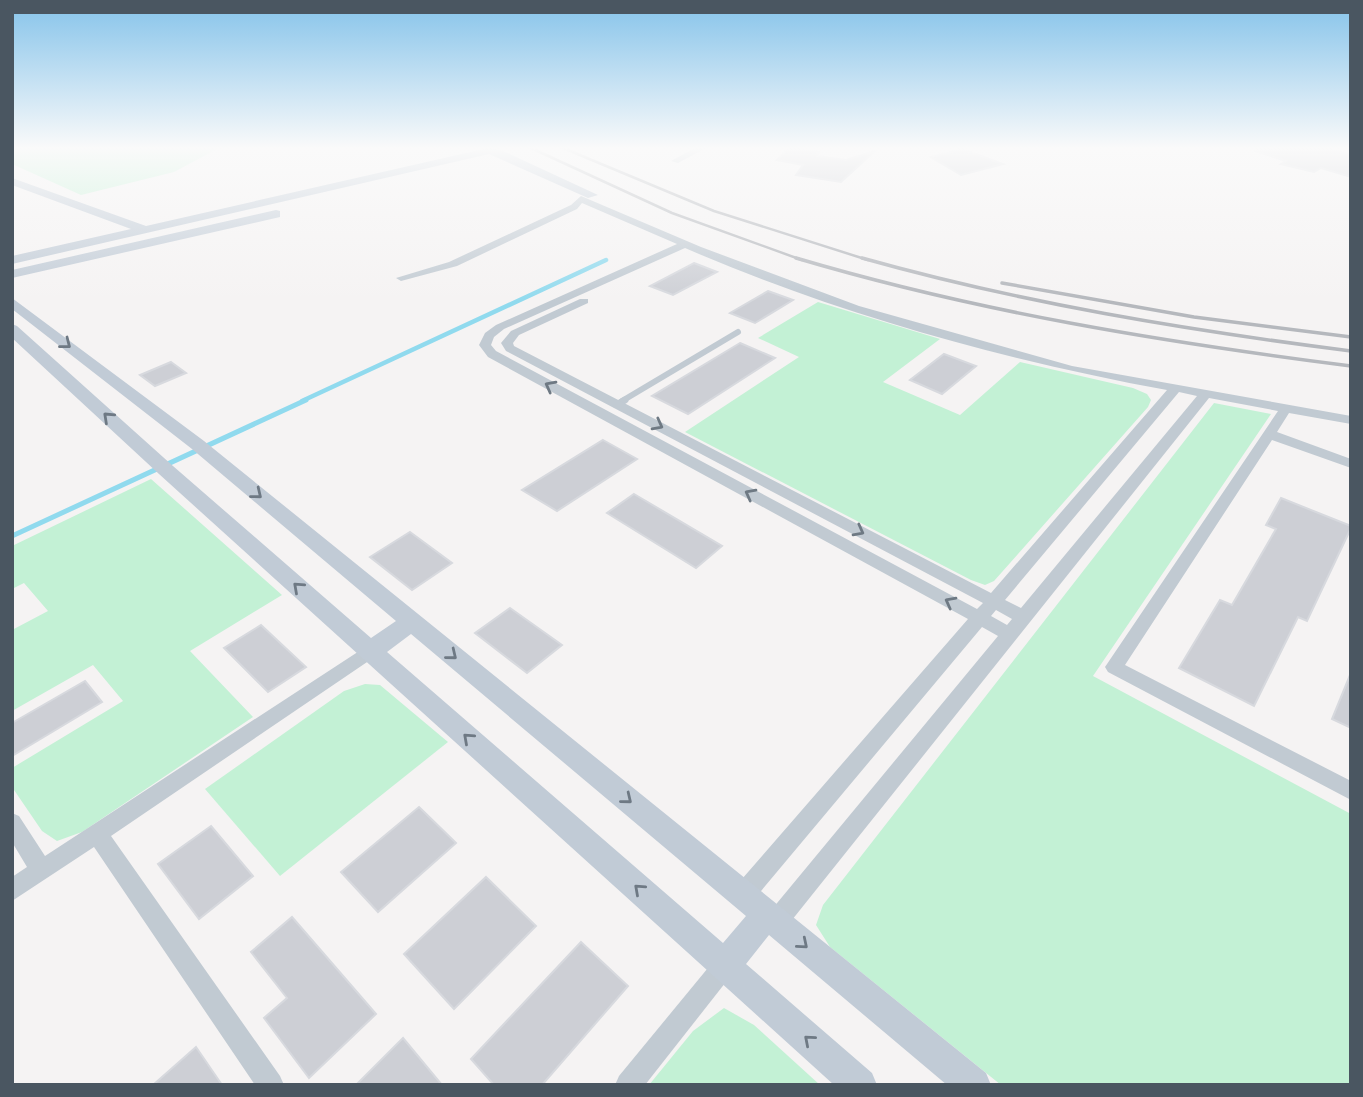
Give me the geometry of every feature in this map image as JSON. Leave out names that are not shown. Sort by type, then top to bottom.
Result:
[{"type":"street","points":[[62,199],[143,229]]},
{"type":"street","points":[[13,266],[143,229],[275,199]]},
{"type":"street","points":[[13,266],[293,199]]},
{"type":"street","points":[[13,266],[306,199]]},
{"type":"street","points":[[13,266],[323,199]]},
{"type":"street","points":[[401,278],[453,264],[559,214],[583,199]]},
{"type":"street","points":[[591,199],[691,246],[855,308],[1071,369],[1351,420]]},
{"type":"street","points":[[13,266],[110,217]]},
{"type":"street","points":[[691,246],[509,338],[507,343],[510,348],[1024,617]]},
{"type":"street","points":[[691,246],[500,327],[489,335],[485,345],[492,355],[1010,634]]},
{"type":"street","points":[[12,302],[201,448],[974,1085]]},
{"type":"street","points":[[12,329],[162,467],[860,1085]]},
{"type":"street","points":[[743,895],[1176,388]]},
{"type":"street","points":[[628,1085],[725,965],[772,918],[1010,634],[1205,394]]},
{"type":"street","points":[[1286,408],[1114,667],[1351,791]]},
{"type":"street","points":[[1269,434],[1351,464]]},
{"type":"street","points":[[12,890],[412,622]]},
{"type":"street","points":[[12,823],[42,871]]},
{"type":"street","points":[[97,834],[271,1085]]},
{"type":"lane","points":[[618,404],[738,332]]},
{"type":"green space","points":[[818,302],[940,339],[883,382],[960,415],[1020,362],[1133,388],[1147,394],[1151,400],[1148,407],[994,581],[985,585],[685,432],[799,357],[758,338]]},
{"type":"green space","points":[[1214,403],[1271,414],[1093,676],[1351,814],[1351,1085],[1001,1085],[830,947],[816,925],[823,905]]},
{"type":"green space","points":[[151,479],[282,595],[190,651],[253,717],[82,832],[57,841],[42,831],[12,787],[12,768],[123,701],[93,665],[12,711],[12,630],[48,611],[24,583],[12,589],[12,546]]},
{"type":"green space","points":[[365,684],[380,685],[448,742],[280,876],[205,789],[344,691]]},
{"type":"green space","points":[[724,1008],[754,1025],[820,1085],[649,1085],[693,1031]]},
{"type":"building","points":[[694,263],[717,272],[673,295],[650,286]]},
{"type":"building","points":[[768,291],[793,300],[755,323],[730,313]]},
{"type":"building","points":[[740,343],[775,358],[688,414],[652,396]]},
{"type":"building","points":[[944,354],[976,366],[942,394],[910,380]]},
{"type":"building","points":[[171,362],[186,373],[155,386],[140,375]]},
{"type":"building","points":[[603,440],[637,459],[557,511],[522,490]]},
{"type":"building","points":[[634,494],[722,546],[696,568],[607,513]]},
{"type":"building","points":[[1281,498],[1351,528],[1307,621],[1298,617],[1254,706],[1179,668],[1220,600],[1232,605],[1276,529],[1266,525]]},
{"type":"building","points":[[410,532],[452,563],[412,590],[370,557]]},
{"type":"building","points":[[510,608],[562,645],[527,673],[475,633]]},
{"type":"building","points":[[261,625],[306,667],[268,692],[224,648]]},
{"type":"building","points":[[1351,675],[1351,728],[1332,719]]},
{"type":"building","points":[[85,681],[102,702],[12,756],[12,723]]},
{"type":"building","points":[[419,807],[456,843],[378,912],[341,872]]},
{"type":"building","points":[[211,826],[253,876],[199,919],[158,864]]},
{"type":"building","points":[[486,877],[536,926],[454,1009],[404,954]]},
{"type":"building","points":[[292,917],[376,1014],[309,1078],[264,1018],[287,998],[251,952]]},
{"type":"building","points":[[581,942],[628,986],[542,1085],[494,1085],[471,1059]]},
{"type":"building","points":[[403,1038],[442,1085],[356,1085]]},
{"type":"building","points":[[196,1047],[222,1085],[153,1085]]},
{"type":"waterway","points":[[302,401],[606,260]]},
{"type":"waterway","points":[[12,536],[306,400]]},
{"type":"railway","points":[[642,199],[672,213],[798,259]]},
{"type":"railway","points":[[686,199],[714,211],[868,260]]},
{"type":"railway","points":[[862,258],[983,289],[1105,314],[1351,351]]},
{"type":"railway","points":[[798,259],[1002,310],[1141,336],[1351,366]]},
{"type":"railway","points":[[798,259],[802,260]]},
{"type":"railway","points":[[1002,283],[1194,317],[1351,337]]}]
